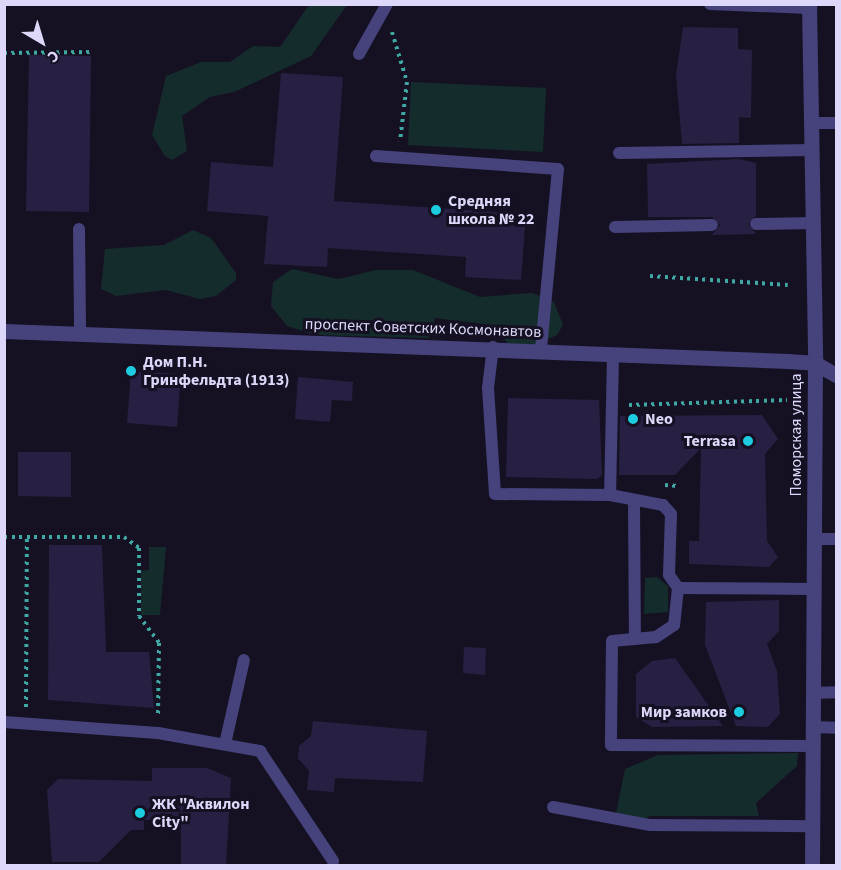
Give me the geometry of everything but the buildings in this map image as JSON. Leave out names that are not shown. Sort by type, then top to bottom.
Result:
[{"type":"street","name":"Поморская улица","points":[[809,6],[815,363],[812,866]]},
{"type":"street","name":"проспект Советских Космонавтов","points":[[4,331],[493,347],[613,355],[815,363],[837,375]]},
{"type":"lane","points":[[711,4],[809,6]]},
{"type":"lane","points":[[359,54],[386,6]]},
{"type":"lane","points":[[812,123],[837,123]]},
{"type":"lane","points":[[619,153],[812,150]]},
{"type":"lane","points":[[376,156],[558,169],[541,351]]},
{"type":"lane","points":[[756,224],[813,223]]},
{"type":"lane","points":[[615,226],[712,225]]},
{"type":"lane","points":[[79,229],[80,333]]},
{"type":"lane","points":[[493,347],[488,388],[495,494],[610,495],[634,503],[663,505],[671,514],[669,575],[678,588],[674,625],[656,637],[612,641],[611,745],[813,746]]},
{"type":"lane","points":[[610,495],[613,355]]},
{"type":"lane","points":[[634,503],[635,639]]},
{"type":"lane","points":[[814,539],[837,539]]},
{"type":"lane","points":[[678,588],[813,589]]},
{"type":"lane","points":[[225,744],[244,660]]},
{"type":"lane","points":[[813,693],[837,692]]},
{"type":"lane","points":[[4,722],[158,733],[260,751],[333,861]]},
{"type":"lane","points":[[813,727],[837,728]]},
{"type":"lane","points":[[553,807],[651,825],[812,826]]},
{"type":"path","points":[[386,6],[406,82],[398,157]]},
{"type":"path","points":[[4,53],[94,51]]},
{"type":"path","points":[[650,276],[788,285]]},
{"type":"path","points":[[621,405],[787,400]]},
{"type":"path","points":[[655,485],[678,486]]},
{"type":"path","points":[[4,537],[124,537],[139,548],[139,616],[159,643],[158,733]]},
{"type":"path","points":[[26,723],[27,537]]},
{"type":"green space","points":[[309,5],[347,5],[311,56],[234,92],[210,97],[182,116],[187,151],[172,160],[165,156],[152,135],[166,76],[201,62],[230,62],[253,46],[280,47]]},
{"type":"green space","points":[[411,82],[546,88],[543,152],[408,145]]},
{"type":"green space","points":[[193,230],[211,238],[236,273],[236,280],[216,296],[200,299],[166,290],[116,296],[101,289],[105,249],[164,245]]},
{"type":"green space","points":[[292,269],[338,279],[376,270],[413,270],[480,297],[532,293],[554,302],[563,325],[557,335],[533,346],[510,346],[493,325],[435,318],[429,338],[315,335],[287,326],[271,306],[273,282]]},
{"type":"green space","points":[[149,547],[166,547],[160,615],[141,615],[141,571],[149,570]]},
{"type":"green space","points":[[657,577],[668,586],[668,612],[644,614],[645,578]]},
{"type":"green space","points":[[798,753],[797,766],[756,803],[759,816],[649,816],[641,824],[616,813],[625,769],[658,755]]},
{"type":"place","name":"Средняя школа № 22","points":[[436,210]]},
{"type":"place","name":"Дом П.Н. Гринфельдта (1913)","points":[[131,371]]},
{"type":"place","name":"Neo","points":[[633,419]]},
{"type":"place","name":"Terrasa","points":[[748,441]]},
{"type":"place","name":"Мир замков","points":[[739,712]]},
{"type":"place","name":"ЖК \"Аквилон City\"","points":[[140,813]]}]
